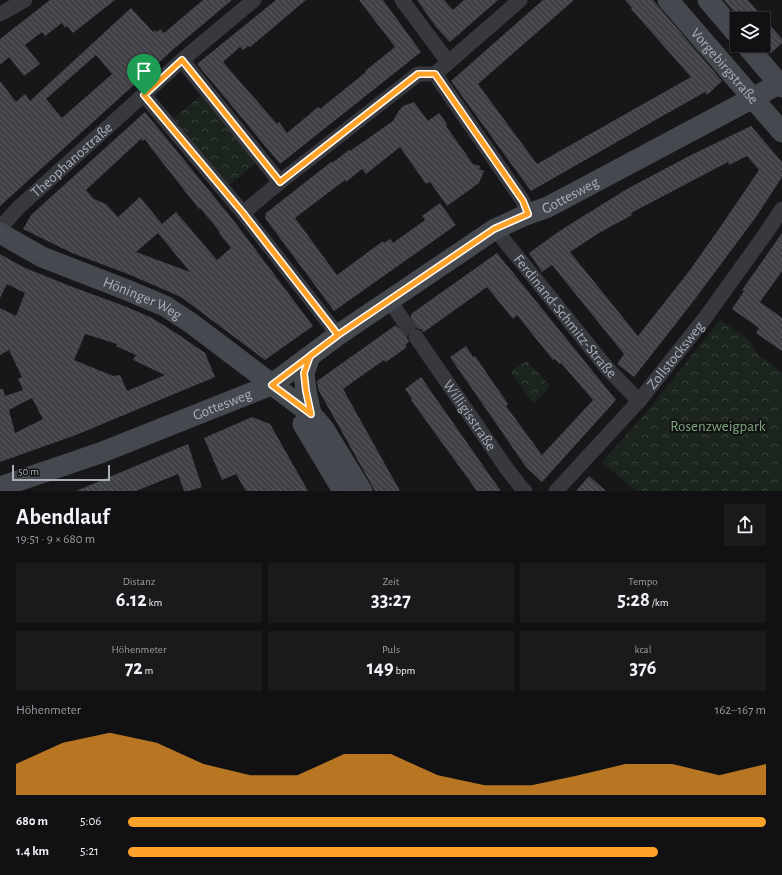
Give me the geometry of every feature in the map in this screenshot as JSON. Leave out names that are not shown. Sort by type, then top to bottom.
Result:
[{"type":"street","points":[[0,14],[25,0]]},
{"type":"street","name":"Theophanostraße","points":[[0,228],[18,208],[182,60],[254,0]]},
{"type":"street","points":[[402,0],[448,62]]},
{"type":"street","points":[[243,213],[280,182],[418,74],[435,74],[520,0]]},
{"type":"street","name":"Vorgebirgstraße","points":[[668,0],[782,132]]},
{"type":"street","name":"Vorgebirgstraße","points":[[708,0],[730,26]]},
{"type":"street","name":"Vorgebirgstraße","points":[[752,52],[781,84]]},
{"type":"street","points":[[182,60],[280,182]]},
{"type":"street","points":[[435,74],[523,201],[528,214]]},
{"type":"street","name":"Gottesweg","points":[[0,487],[100,453],[272,385],[338,335],[494,229],[548,207],[752,97],[781,84]]},
{"type":"street","points":[[144,95],[243,213],[338,335]]},
{"type":"street","name":"Zollstocksweg","points":[[556,491],[639,401],[705,318],[782,209]]},
{"type":"street","name":"Ferdinand-Schmitz-Straße","points":[[494,229],[607,368],[639,401]]},
{"type":"street","name":"Höninger Weg","points":[[0,233],[42,257],[165,306],[191,323],[311,414],[324,429],[362,491]]},
{"type":"street","points":[[390,300],[403,320]]},
{"type":"street","name":"Willigisstraße","points":[[416,338],[507,469],[526,491]]},
{"type":"street","points":[[310,356],[304,373],[311,414]]},
{"type":"street","name":"Höninger Weg","points":[[272,385],[300,419],[343,491]]},
{"type":"green space","points":[[200,96],[256,163],[229,185],[174,118]]},
{"type":"green space","name":"Rosenzweigpark","points":[[720,320],[749,340],[757,354],[782,372],[782,491],[636,491],[602,462],[645,414]]},
{"type":"green space","points":[[527,361],[549,385],[549,387],[535,403],[533,403],[511,372]]},
{"type":"building","points":[[50,0],[115,0],[73,33],[67,26],[65,28],[62,23],[45,36],[42,32],[25,45],[40,64],[24,76],[9,57],[0,65],[0,39]]},
{"type":"building","points":[[203,0],[232,0],[176,47],[0,206],[0,81],[16,102],[25,94],[30,101],[131,8],[153,32],[155,30],[157,32],[160,29],[164,33]],"holes":[[[96,55],[112,74],[62,118],[46,99]]]},
{"type":"building","points":[[276,0],[306,0],[250,47],[248,46],[243,50],[240,47],[223,62],[277,124],[279,122],[287,133],[318,107],[320,109],[395,47],[359,0],[383,0],[421,52],[280,164],[197,64]]},
{"type":"building","points":[[417,0],[444,0],[453,10],[464,0],[498,0],[450,42],[436,27]]},
{"type":"building","points":[[543,0],[574,0],[478,84],[537,164],[691,77],[631,9],[632,8],[625,0],[653,0],[722,81],[707,95],[705,92],[531,191],[451,81]]},
{"type":"building","points":[[724,0],[748,0],[758,12],[734,12]]},
{"type":"building","points":[[770,25],[782,39],[782,43],[770,54],[768,52],[770,52]]},
{"type":"building","points":[[414,102],[428,121],[439,113],[447,124],[446,126],[473,164],[480,166],[479,169],[484,171],[479,183],[447,206],[430,182],[426,184],[400,147],[366,174],[362,169],[346,182],[345,180],[295,218],[337,275],[383,241],[384,243],[390,239],[393,243],[425,220],[422,216],[440,203],[456,225],[334,311],[265,218],[266,213],[331,162],[332,163],[393,121],[403,106]]},
{"type":"building","points":[[145,112],[234,221],[313,326],[265,360],[181,297],[128,274],[72,253],[23,229],[31,215]],"holes":[[[141,139],[143,141],[145,139],[199,209],[200,208],[220,232],[219,233],[231,248],[217,260],[176,212],[162,224],[140,197],[118,217],[106,204],[94,199],[86,190]],[[158,233],[190,272],[136,252]]]},
{"type":"building","points":[[751,126],[782,162],[782,177],[756,217],[692,303],[634,377],[617,364],[624,354],[552,265],[542,272],[529,253],[561,230],[627,189],[689,156]],"holes":[[[747,156],[759,170],[690,270],[638,336],[570,252],[599,233],[632,215],[631,213],[728,162],[729,165]]]},
{"type":"building","points":[[782,233],[782,271],[760,302],[782,318],[782,351],[756,333],[759,328],[732,309],[744,291],[742,290]]},
{"type":"building","points":[[497,253],[616,400],[542,482],[526,467],[450,357],[466,346],[473,357],[475,356],[508,404],[506,406],[542,455],[593,400],[561,363],[559,364],[555,359],[553,360],[517,315],[513,319],[487,287],[424,332],[416,328],[411,330],[407,338],[409,342],[405,345],[407,347],[386,362],[384,360],[343,389],[400,491],[375,491],[318,389],[317,381],[396,325],[403,329],[408,327],[411,323],[411,314]]},
{"type":"building","points":[[0,254],[23,267],[152,318],[205,353],[215,377],[76,435],[0,462],[0,389],[3,389],[5,396],[23,390],[18,379],[22,377],[9,350],[0,355],[0,308],[16,316],[25,293],[7,284],[0,298]],"holes":[[[85,334],[117,344],[116,346],[136,355],[133,360],[165,375],[127,391],[120,375],[113,376],[74,360]],[[32,398],[43,419],[15,433],[9,410]]]},
{"type":"building","points":[[421,377],[501,491],[477,491],[411,400],[412,399],[405,389]]},
{"type":"building","points":[[252,417],[270,424],[308,491],[246,491],[236,474],[222,480],[204,438]]},
{"type":"building","points":[[188,444],[202,487],[184,491],[178,474],[136,491],[76,491]]},
{"type":"building","points":[[589,476],[606,491],[576,491]]},
{"type":"tunnel","points":[[403,320],[416,337]]},
{"type":"tram line","points":[[0,229],[44,254],[148,294],[164,302],[192,320],[311,414],[324,429],[362,491]]},
{"type":"tram line","points":[[0,237],[41,260],[146,301],[189,326],[268,387],[291,409],[300,419],[343,491]]},
{"type":"route","points":[[144,95],[182,60],[280,182],[418,74],[435,74],[523,201],[528,214],[494,229],[338,335],[310,356],[304,373],[311,414],[272,385],[338,335],[243,213],[144,95]]}]
